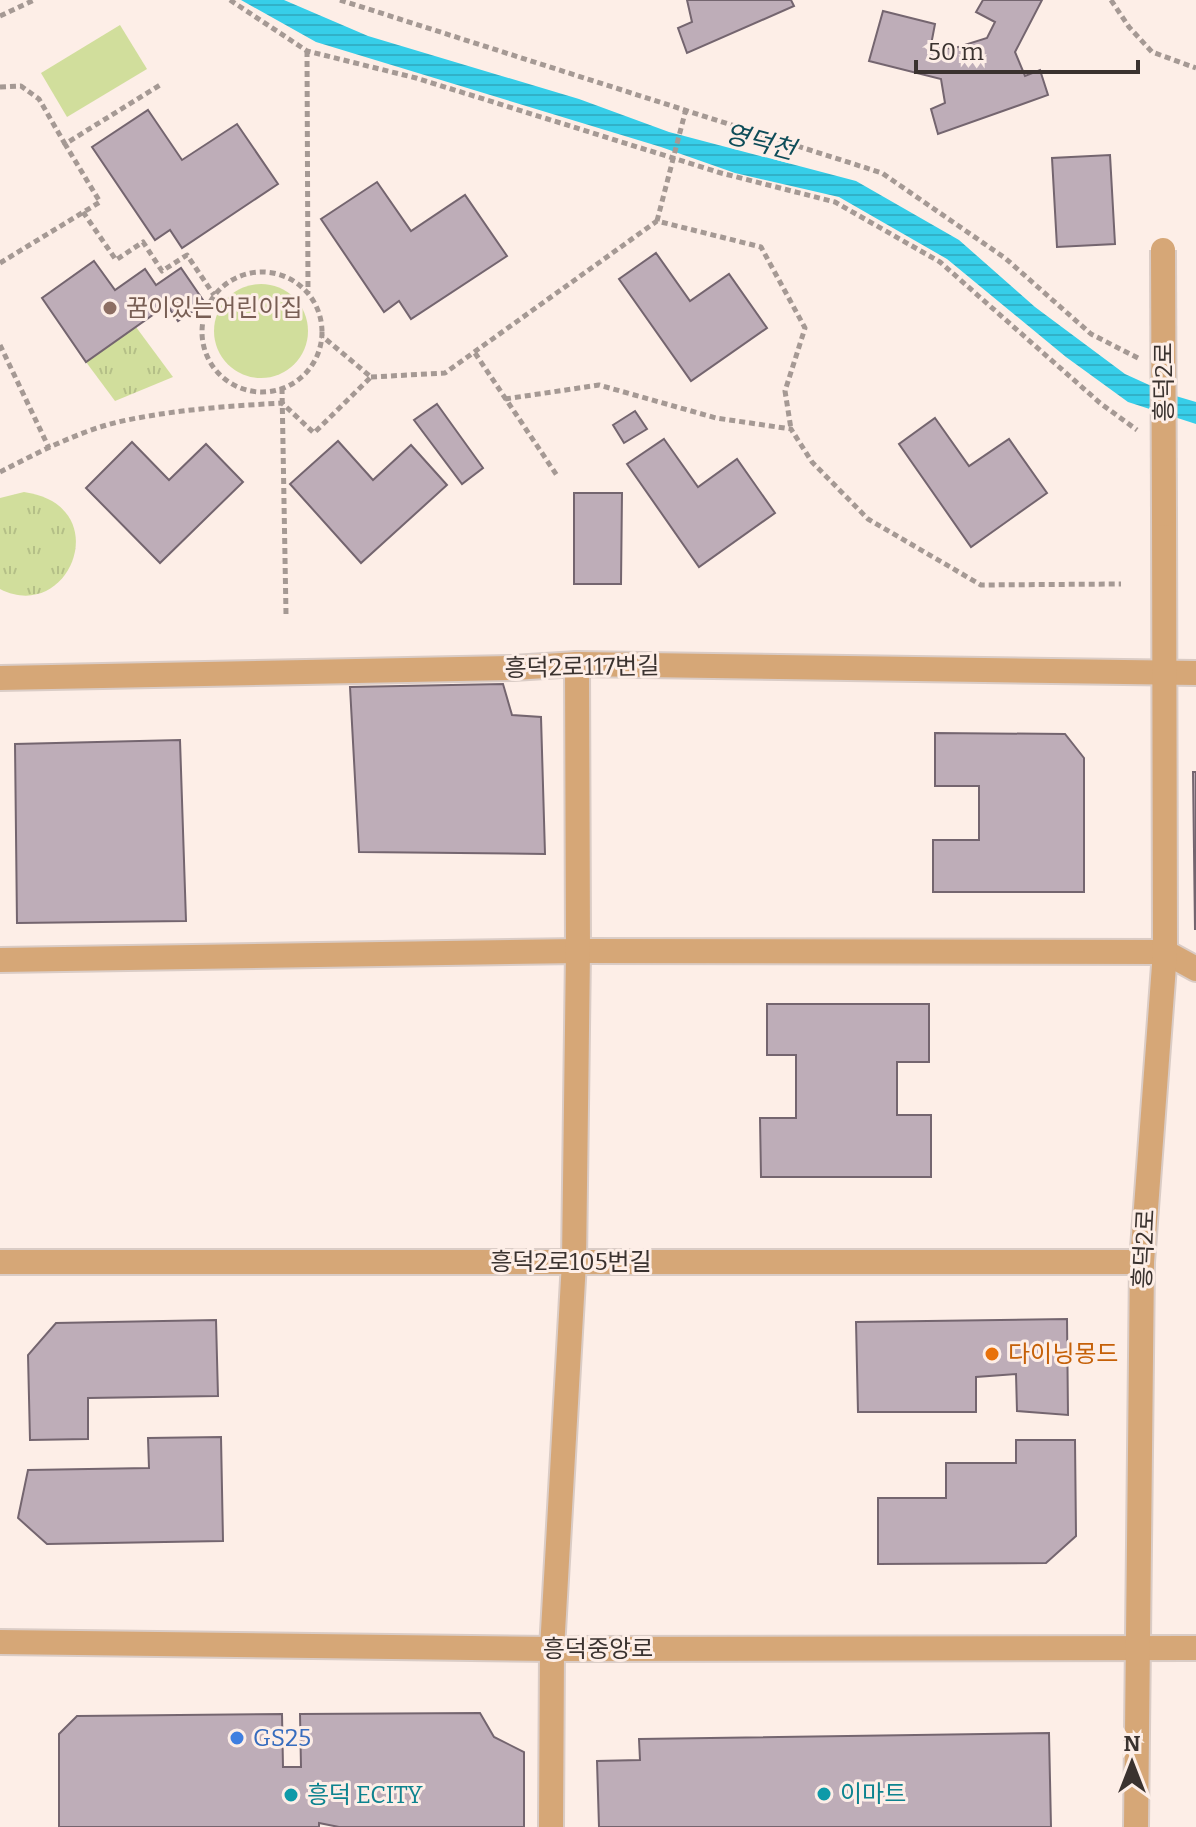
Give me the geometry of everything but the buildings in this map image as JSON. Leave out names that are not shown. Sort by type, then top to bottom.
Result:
[{"type":"street","name":"흥덕2로","points":[[1136,1827],[1142,1262],[1165,952],[1163,250]]},
{"type":"street","name":"흥덕2로117번길","points":[[0,678],[577,664],[1196,673]]},
{"type":"street","points":[[551,1827],[552,1649],[574,1262],[578,951],[577,664]]},
{"type":"street","points":[[0,960],[578,951],[1165,952],[1196,969]]},
{"type":"street","name":"흥덕2로105번길","points":[[0,1262],[1142,1262]]},
{"type":"street","name":"흥덕중앙로","points":[[0,1642],[552,1649],[1196,1648]]},
{"type":"path","points":[[0,16],[34,0]]},
{"type":"path","points":[[230,0],[307,51],[430,82],[721,173],[835,202],[940,262],[1100,403],[1148,438]]},
{"type":"path","points":[[340,0],[882,173],[1005,258],[1091,334],[1144,360]]},
{"type":"path","points":[[1111,0],[1129,27],[1152,52],[1196,68]]},
{"type":"path","points":[[307,51],[308,293],[320,316],[322,336],[317,356],[305,373],[282,388],[269,392],[248,391],[230,383],[214,369],[204,351],[201,330],[205,312],[214,295],[236,278],[264,272],[282,275],[308,293]]},
{"type":"path","points":[[65,144],[160,85]]},
{"type":"path","points":[[0,87],[21,86],[39,99],[100,202],[0,263]]},
{"type":"path","points":[[0,472],[49,448],[117,422],[231,406],[282,403],[314,433],[371,377],[445,373],[657,221],[686,109]]},
{"type":"path","points":[[83,212],[116,260],[143,242],[162,271],[187,255],[214,295]]},
{"type":"path","points":[[657,221],[761,247],[805,328],[785,391],[791,429],[812,462],[868,519],[981,585],[1121,584]]},
{"type":"path","points":[[322,336],[371,377]]},
{"type":"path","points":[[0,345],[49,448]]},
{"type":"path","points":[[475,353],[558,477]]},
{"type":"path","points":[[505,399],[599,385],[716,418],[791,429]]},
{"type":"path","points":[[282,388],[286,614]]},
{"type":"green space","points":[[120,25],[147,69],[67,117],[41,73]]},
{"type":"green space","points":[[252,284],[270,284],[295,297],[305,313],[308,331],[305,349],[295,365],[270,378],[252,378],[227,365],[214,340],[214,322],[227,297]]},
{"type":"green space","points":[[136,327],[173,377],[115,401],[86,362]]},
{"type":"green space","points":[[24,492],[53,501],[69,518],[76,538],[73,559],[63,578],[46,591],[25,596],[0,589],[0,498]]},
{"type":"water","points":[[241,0],[284,0],[368,36],[579,99],[669,132],[856,181],[959,240],[1035,307],[1125,374],[1169,394],[1196,402],[1196,424],[1128,402],[1066,357],[947,259],[839,197],[735,173],[661,147],[316,42]]},
{"type":"place","name":"꿈이있는어린이집","points":[[110,308]]},
{"type":"place","name":"다이닝몽드","points":[[992,1354]]},
{"type":"place","name":"GS25","points":[[237,1738]]},
{"type":"place","name":"이마트","points":[[824,1794]]},
{"type":"place","name":"흥덕 ECITY","points":[[291,1795]]},
{"type":"water label","name":"영덕천","points":[[760,142]]}]
